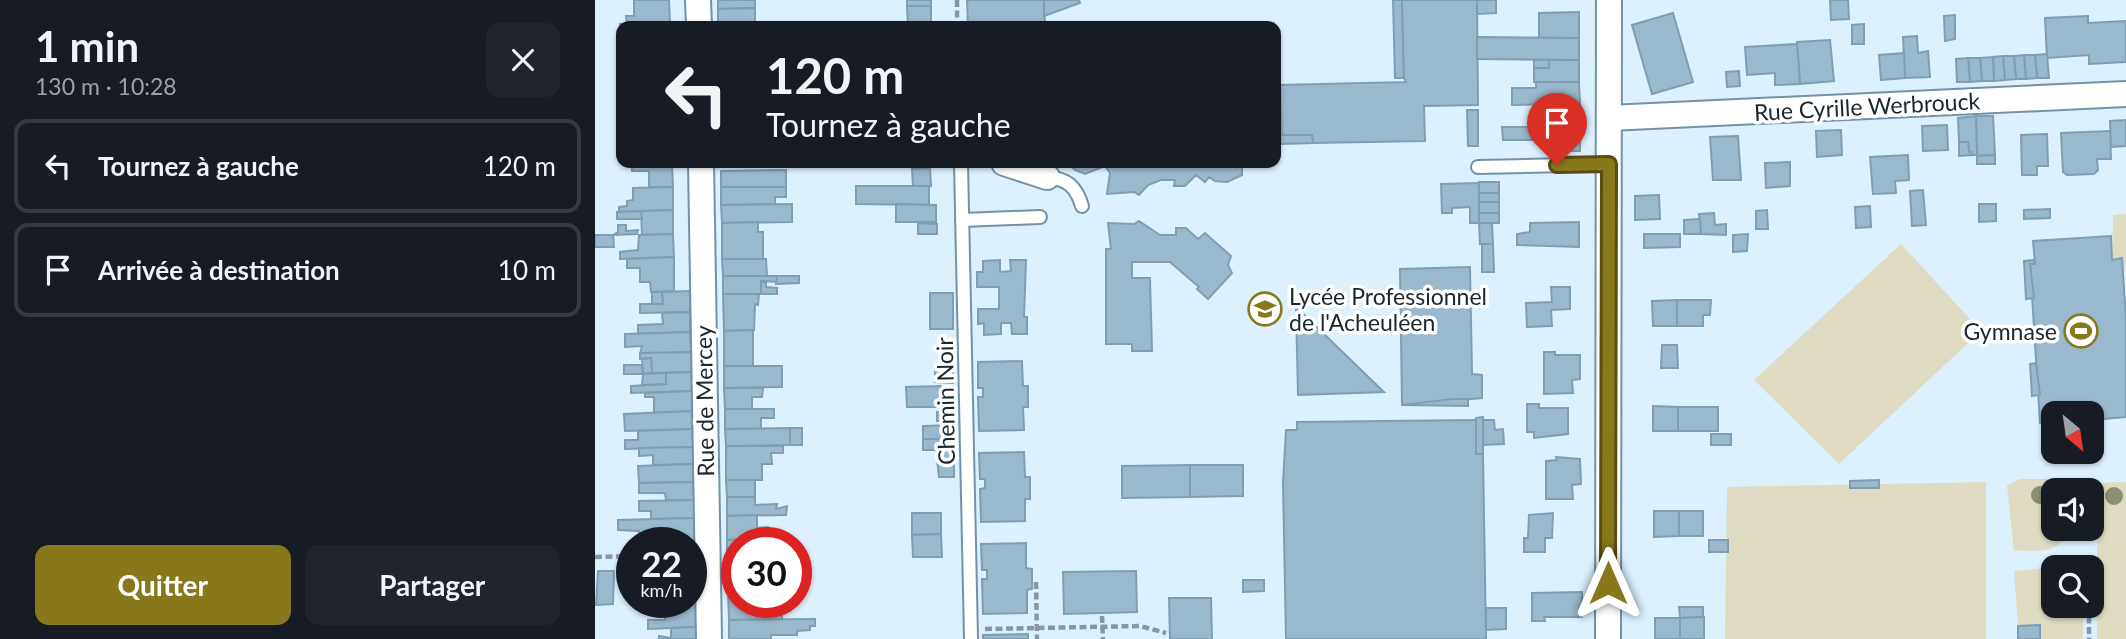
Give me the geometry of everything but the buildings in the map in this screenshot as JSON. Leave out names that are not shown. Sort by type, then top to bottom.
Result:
[{"type":"street","points":[[698,0],[699,21]]},
{"type":"street","points":[[1608,639],[1609,0]]},
{"type":"street","name":"Rue Cyrille Werbrouck","points":[[1609,118],[2126,94]]},
{"type":"street","name":"Rue de Mercey","points":[[701,168],[709,639]]},
{"type":"street","points":[[1019,168],[1047,177]]},
{"type":"lane","points":[[1478,167],[1609,164]]},
{"type":"lane","name":"Chemin Noir","points":[[961,168],[971,634]]},
{"type":"lane","points":[[1047,177],[1061,178],[1071,184],[1079,195],[1082,206]]},
{"type":"lane","points":[[962,220],[1040,217]]},
{"type":"path","points":[[957,0],[957,21]]},
{"type":"path","points":[[595,557],[616,556]]},
{"type":"path","points":[[1036,582],[1037,639]]},
{"type":"path","points":[[1102,616],[1103,639]]},
{"type":"path","points":[[2089,618],[2089,639]]},
{"type":"path","points":[[971,634],[1102,626],[1140,626],[1166,633]]},
{"type":"shaded area","points":[[2126,214],[2126,275],[2122,259],[2112,260],[2113,215]]},
{"type":"shaded area","points":[[1901,244],[1981,331],[1839,464],[1754,380]]},
{"type":"shaded area","points":[[2019,479],[2041,479],[2041,541],[2062,541],[2060,544],[2047,550],[2014,551],[2007,486]]},
{"type":"shaded area","points":[[1986,482],[1986,639],[1725,639],[1727,487]]},
{"type":"shaded area","points":[[2126,482],[2126,639],[2097,639],[2097,618],[2104,618],[2104,555],[2097,555],[2097,541],[2104,541],[2104,483]]},
{"type":"shaded area","points":[[2041,568],[2041,618],[2083,618],[2083,639],[2040,639],[2040,625],[2018,626],[2014,571]]},
{"type":"place","name":"Lycée Professionnel de l'Acheuléen","points":[[1265,309]]},
{"type":"place","name":"Gymnase","points":[[2081,331]]},
{"type":"route","points":[[1557,165],[1609,164],[1608,583]]}]
